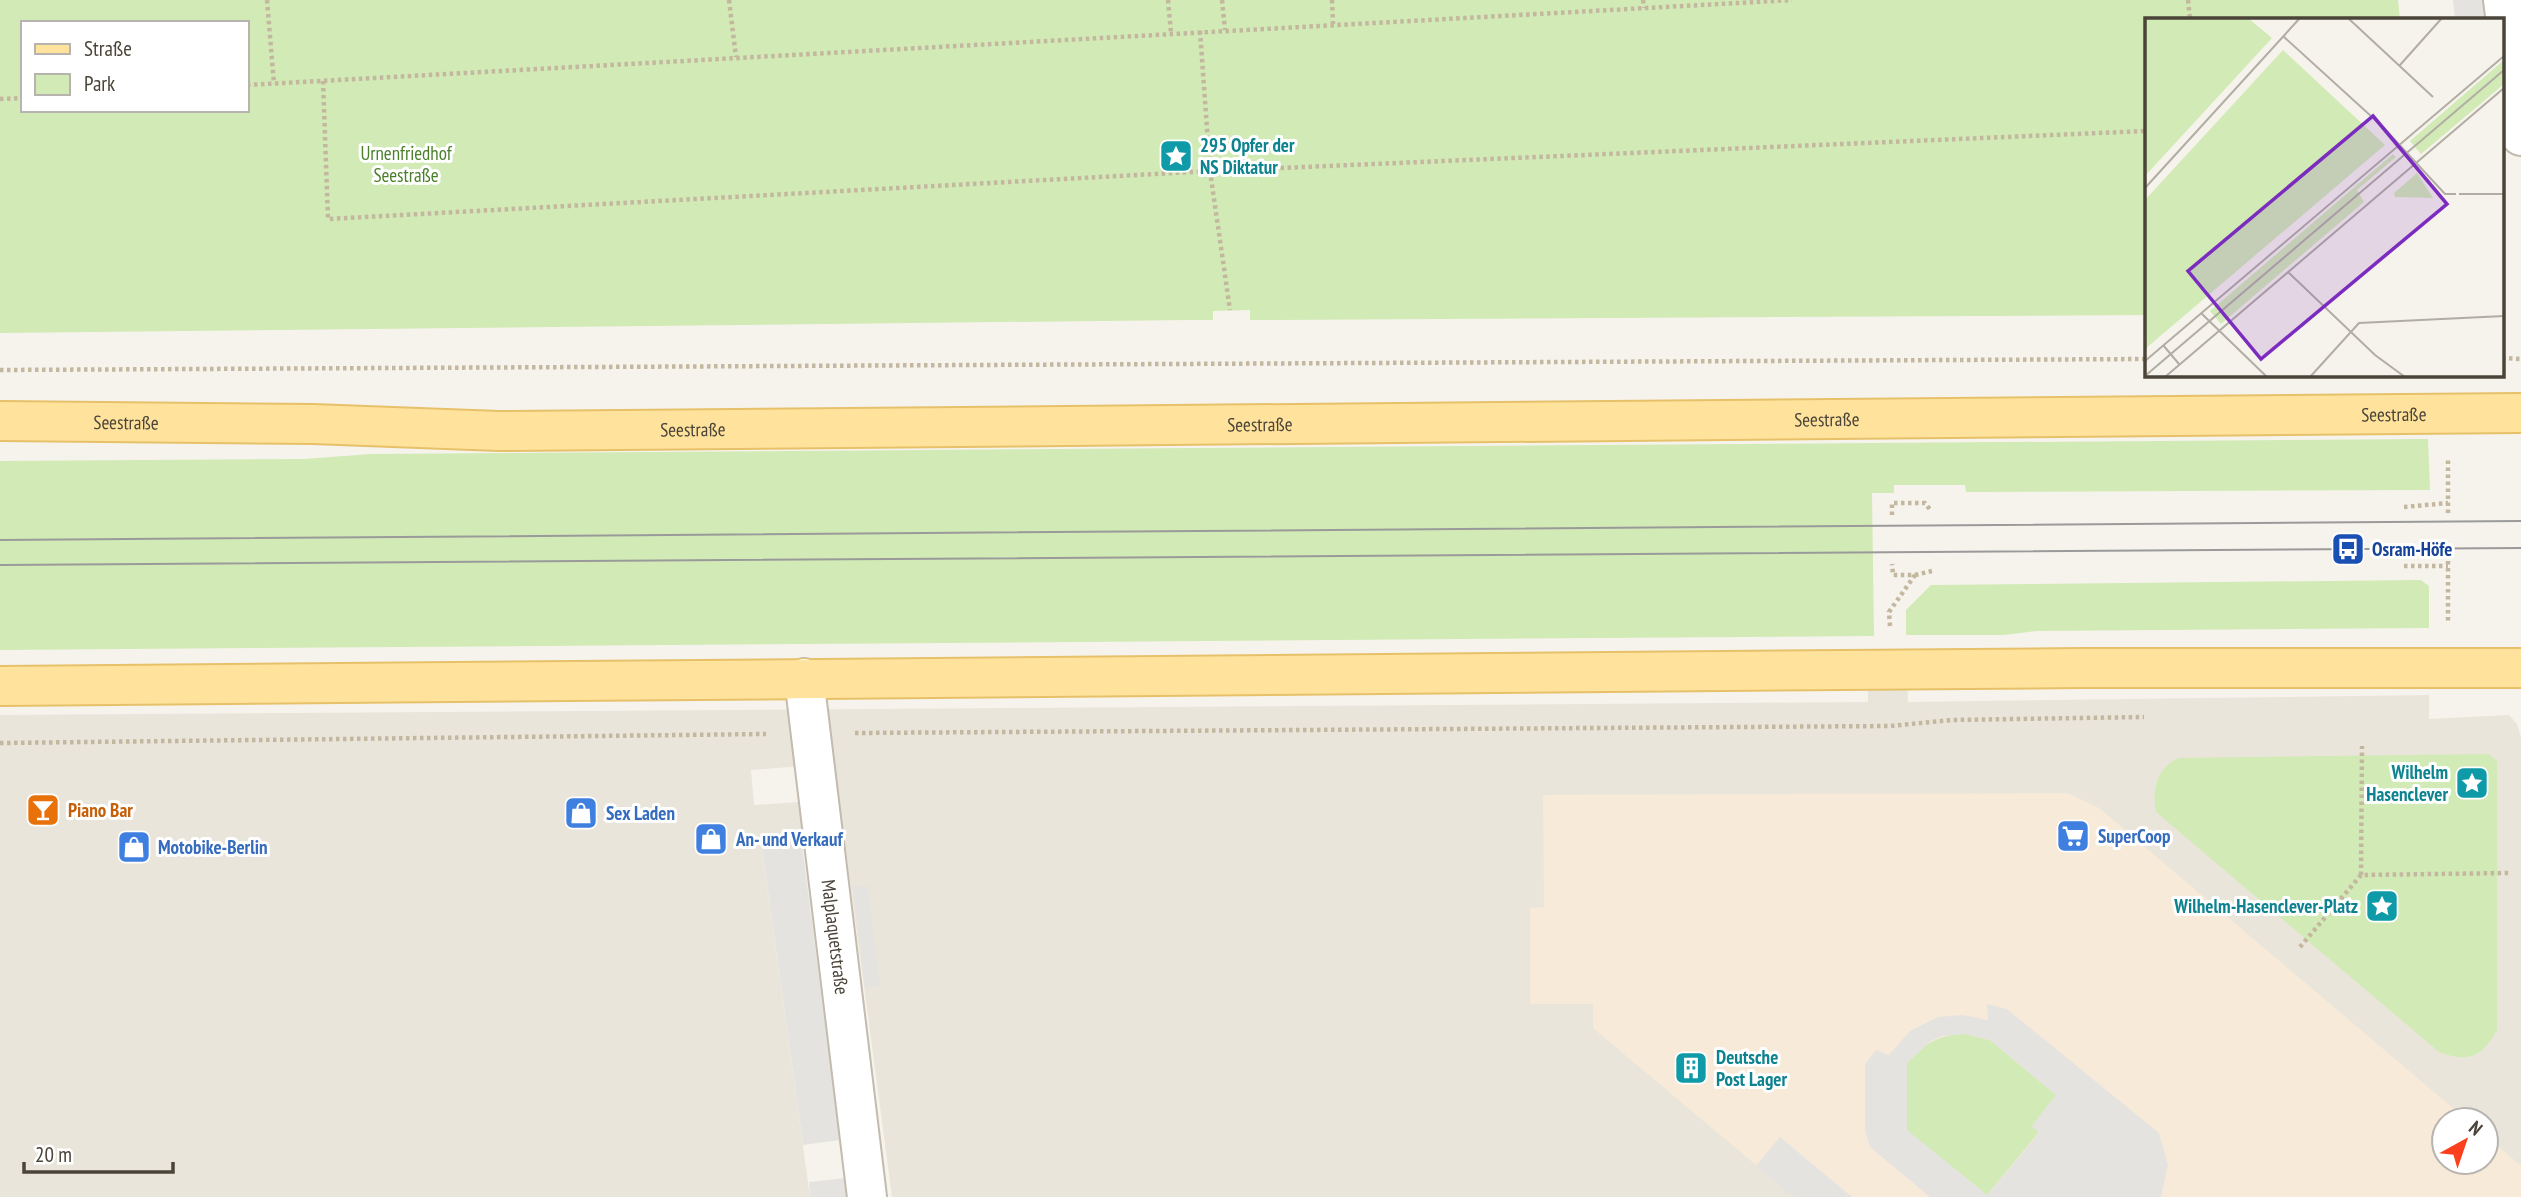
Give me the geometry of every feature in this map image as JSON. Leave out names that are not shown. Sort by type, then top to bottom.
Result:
[{"type":"main road","name":"Seestraße","points":[[0,421],[313,424],[499,431],[2521,413]]},
{"type":"main road","points":[[0,686],[2067,668],[2521,668]]},
{"type":"street","points":[[2503,0],[2521,136]]},
{"type":"street","name":"Malplaquetstraße","points":[[804,678],[867,1197]]},
{"type":"path","points":[[267,0],[274,84]]},
{"type":"path","points":[[729,0],[736,57]]},
{"type":"path","points":[[1168,0],[1171,33]]},
{"type":"path","points":[[1222,0],[1225,30]]},
{"type":"path","points":[[1332,0],[1334,24]]},
{"type":"path","points":[[1643,0],[1644,8]]},
{"type":"path","points":[[248,85],[1792,0]]},
{"type":"path","points":[[2188,0],[2190,18]]},
{"type":"path","points":[[1200,31],[1210,171],[1230,310]]},
{"type":"path","points":[[323,81],[328,219],[1210,171],[2145,131]]},
{"type":"path","points":[[0,99],[21,98]]},
{"type":"path","points":[[0,370],[2145,359]]},
{"type":"path","points":[[2448,453],[2448,513]]},
{"type":"path","points":[[1892,515],[1892,503],[1925,503],[1931,511]]},
{"type":"path","points":[[2404,507],[2448,503]]},
{"type":"path","points":[[2404,566],[2448,563],[2448,624]]},
{"type":"path","points":[[1892,564],[1893,575],[1916,575],[1932,571]]},
{"type":"path","points":[[1890,634],[1889,612],[1916,575]]},
{"type":"path","points":[[0,743],[810,733],[1794,727],[2157,717]]},
{"type":"path","points":[[2300,947],[2361,875],[2362,746]]},
{"type":"path","points":[[2361,875],[2510,873]]},
{"type":"shaded area","points":[[2453,0],[2486,0],[2489,18],[2455,18]]},
{"type":"shaded area","points":[[1868,682],[1907,682],[1908,702],[2429,695],[2429,719],[2509,715],[2517,724],[2521,737],[2521,1197],[892,1197],[835,768],[790,767],[751,770],[754,805],[799,802],[804,836],[761,842],[810,1197],[0,1197],[0,715],[1868,702]]},
{"type":"shaded area","points":[[2068,793],[2099,808],[2450,1106],[2430,1106],[2430,1176],[2500,1176],[2500,1148],[2521,1166],[2521,1197],[1794,1197],[1593,1028],[1593,1004],[1530,1004],[1530,908],[1544,907],[1543,795]]},
{"type":"shaded area","points":[[801,837],[840,1140],[803,1145],[761,841]]},
{"type":"shaded area","points":[[868,886],[880,986],[865,988],[853,887]]},
{"type":"shaded area","points":[[1987,1004],[2007,1009],[2159,1133],[2168,1165],[2161,1197],[1930,1197],[1870,1147],[1865,1130],[1865,1064],[1876,1050],[1889,1055],[1910,1031],[1938,1017],[1963,1015],[1988,1020]],"holes":[[[1965,1034],[1990,1040],[2056,1095],[2032,1126],[2039,1133],[1987,1195],[1907,1130],[1907,1063],[1931,1041],[1942,1036]]]},
{"type":"shaded area","points":[[1780,1137],[1852,1197],[1794,1197],[1756,1166]]},
{"type":"shaded area","points":[[846,1178],[848,1197],[810,1197],[809,1182]]},
{"type":"green space","name":"Urnenfriedhof Seestraße","points":[[0,0],[2398,0],[2400,18],[2145,18],[2145,315],[1250,320],[1250,310],[1213,311],[1213,320],[0,333]]},
{"type":"green space","points":[[2428,439],[2430,490],[1966,492],[1965,485],[1894,485],[1894,493],[1872,493],[1874,636],[0,650],[0,461],[304,459],[371,454]]},
{"type":"green space","points":[[2421,580],[2429,586],[2429,628],[2036,631],[2004,635],[1906,635],[1906,610],[1931,585]]},
{"type":"green space","name":"Wilhelm-Hasenclever-Platz","points":[[2489,754],[2497,761],[2497,1030],[2480,1052],[2467,1057],[2439,1052],[2156,812],[2157,780],[2165,767],[2179,758]]},
{"type":"green space","points":[[1965,1034],[1990,1040],[2056,1095],[2032,1126],[2039,1132],[1987,1195],[1906,1130],[1906,1064],[1932,1042]]},
{"type":"tram line","points":[[0,540],[2521,521]]},
{"type":"tram line","points":[[0,565],[2521,548]]},
{"type":"place","name":"295 Opfer der NS Diktatur","points":[[1176,156]]},
{"type":"place","name":"Osram-Höfe","points":[[2348,549]]},
{"type":"place","name":"Wilhelm Hasenclever","points":[[2472,783]]},
{"type":"place","name":"Piano Bar","points":[[43,810]]},
{"type":"place","name":"Sex Laden","points":[[581,813]]},
{"type":"place","name":"SuperCoop","points":[[2073,836]]},
{"type":"place","name":"An- und Verkauf","points":[[711,839]]},
{"type":"place","name":"Motobike-Berlin","points":[[134,847]]},
{"type":"place","name":"Wilhelm-Hasenclever-Platz","points":[[2382,906]]},
{"type":"place","name":"Deutsche Post Lager","points":[[1691,1068]]}]
